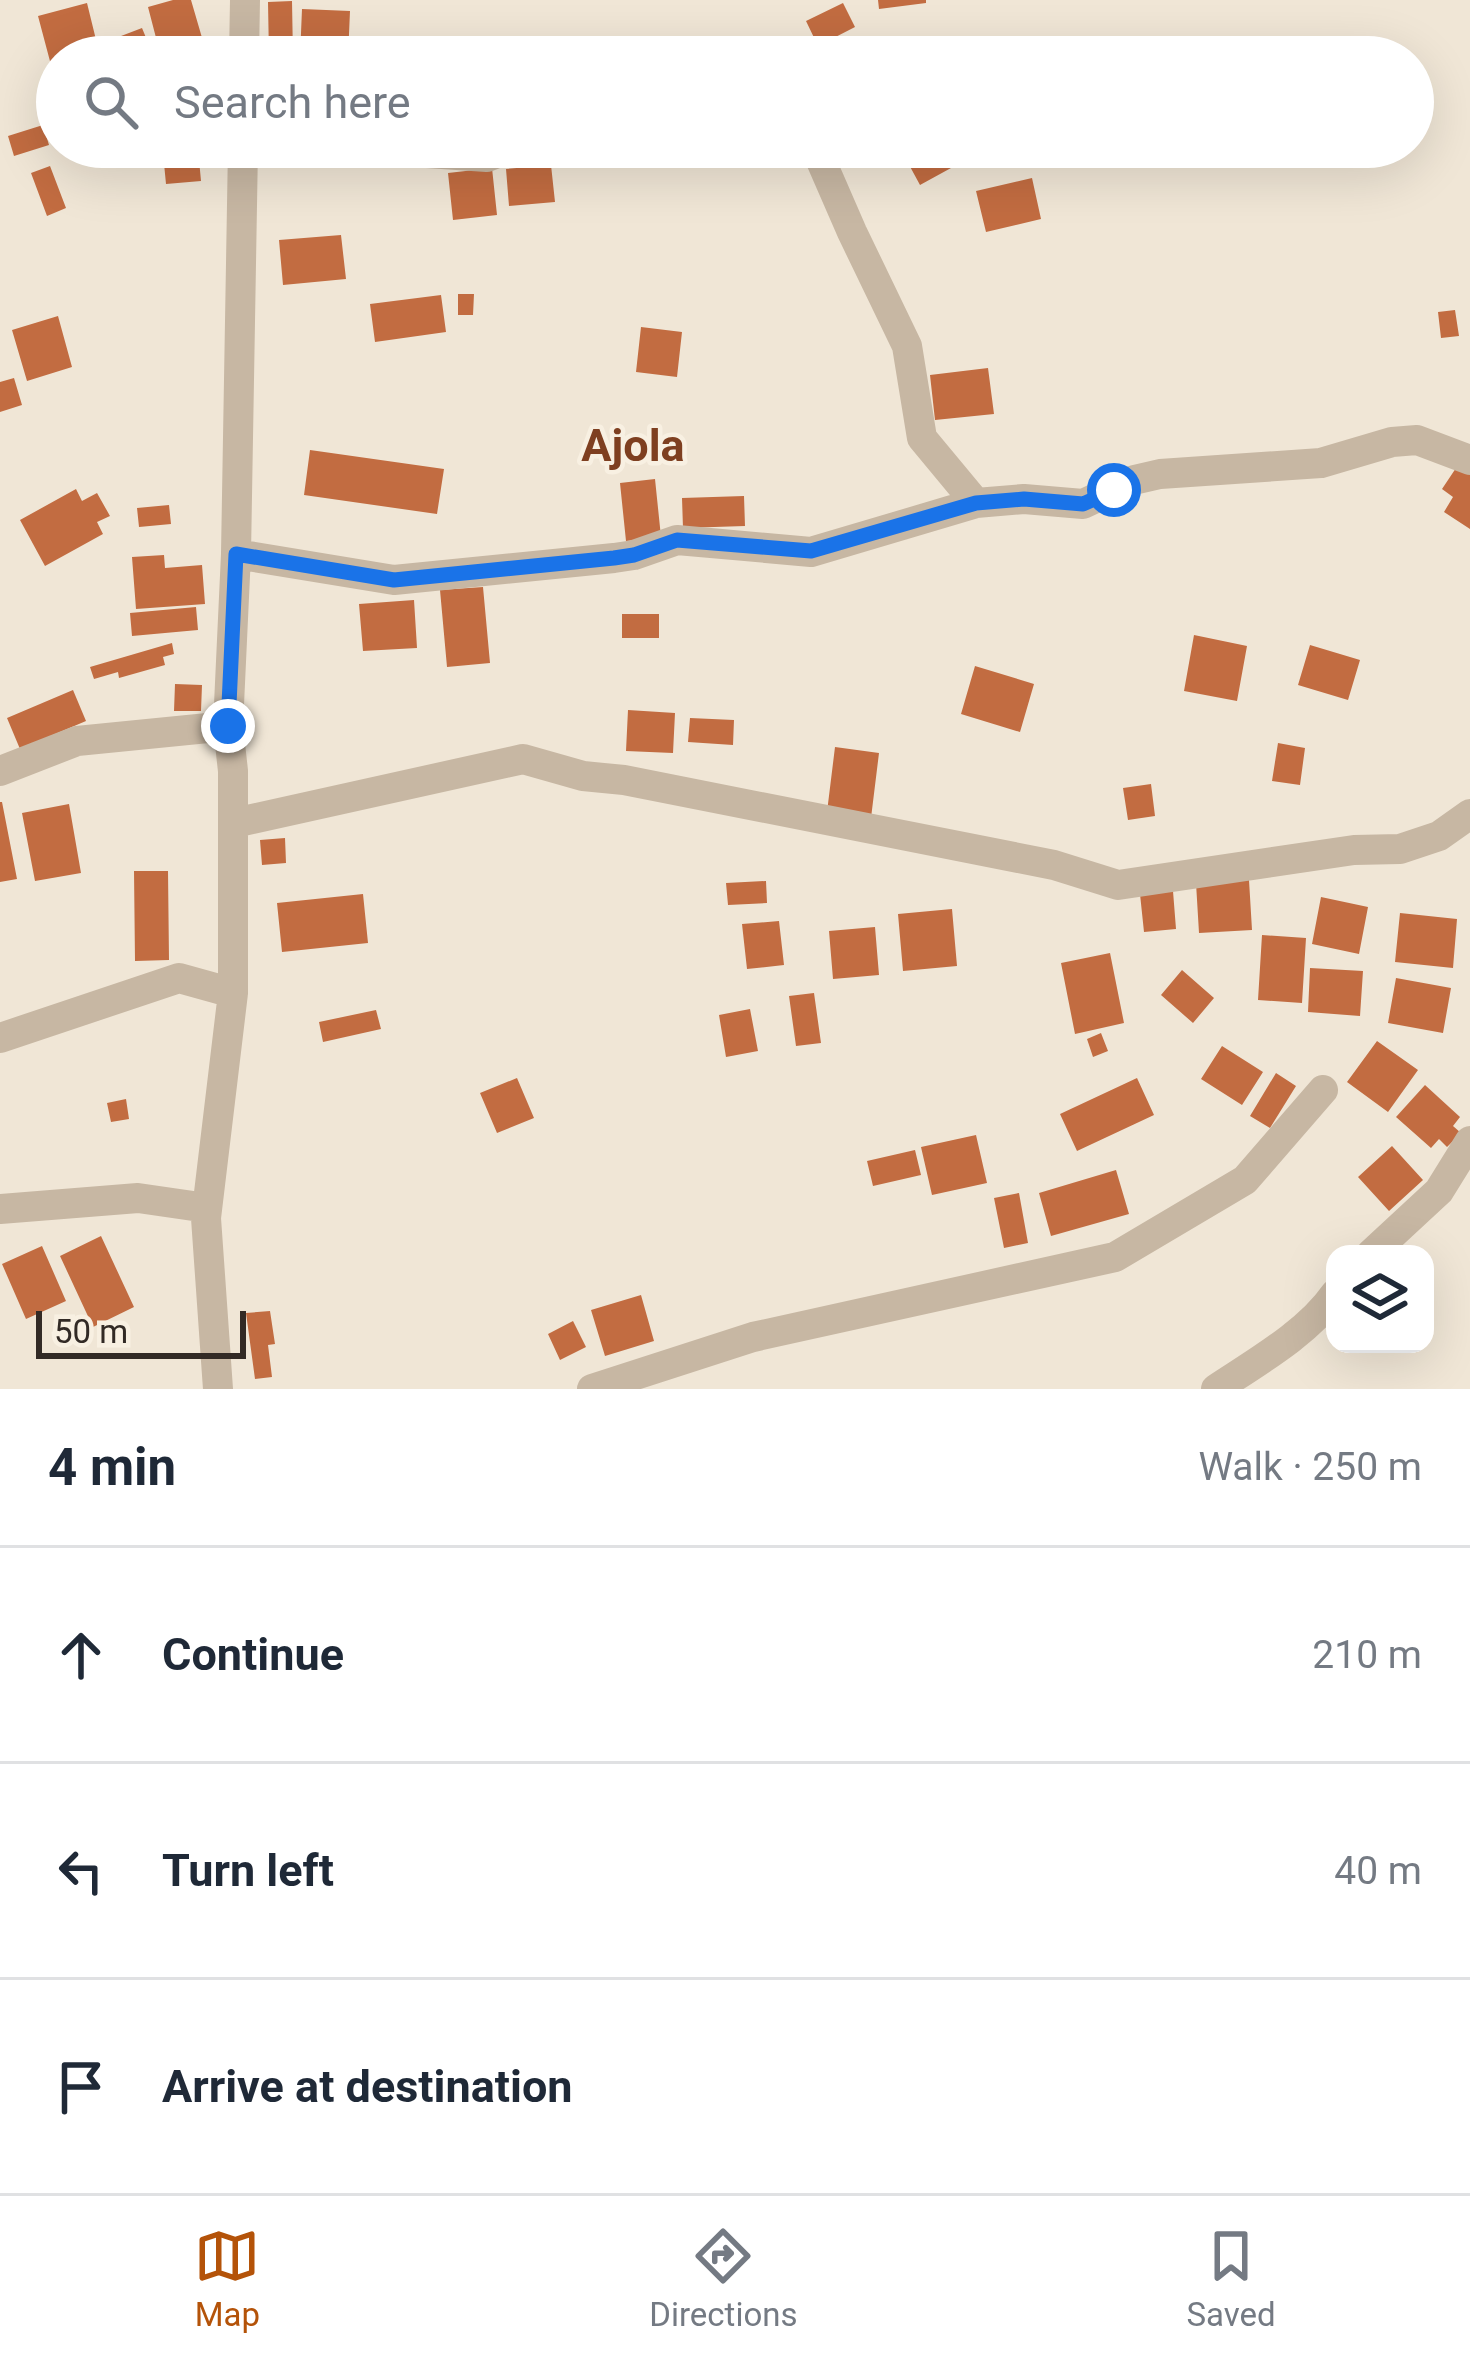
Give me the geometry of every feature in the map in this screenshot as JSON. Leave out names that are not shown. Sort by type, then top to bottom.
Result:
[{"type":"street","points":[[244,36],[245,0]]},
{"type":"street","points":[[218,1389],[207,1208],[233,993],[234,823],[228,726],[243,168]]},
{"type":"street","points":[[825,168],[907,346],[922,438],[976,503]]},
{"type":"street","points":[[236,554],[394,580],[614,558],[677,540],[811,551],[976,503],[1024,499],[1083,504],[1160,474],[1322,463],[1392,442],[1418,440],[1470,460]]},
{"type":"street","points":[[0,771],[77,741],[228,726]]},
{"type":"street","points":[[234,823],[523,759],[583,776],[624,780],[1054,865],[1118,885],[1354,850],[1400,849],[1439,836],[1470,814]]},
{"type":"street","points":[[0,1038],[179,978],[233,993]]},
{"type":"street","points":[[592,1389],[753,1337],[1114,1257],[1245,1180],[1324,1090]]},
{"type":"street","points":[[1381,1245],[1439,1191],[1470,1141]]},
{"type":"street","points":[[0,1209],[138,1198],[207,1208]]},
{"type":"street","points":[[1216,1389],[1326,1307]]},
{"type":"building","points":[[191,0],[202,36],[156,36],[148,7]]},
{"type":"building","points":[[878,0],[926,0],[926,3],[879,9]]},
{"type":"building","points":[[292,1],[293,36],[269,36],[268,2]]},
{"type":"building","points":[[87,3],[95,36],[43,36],[38,16]]},
{"type":"building","points":[[843,3],[855,27],[837,36],[813,36],[806,21]]},
{"type":"building","points":[[302,9],[350,11],[349,36],[301,36]]},
{"type":"building","points":[[142,28],[145,36],[121,36]]},
{"type":"building","points":[[36,127],[36,149],[14,156],[8,136]]},
{"type":"building","points":[[51,168],[66,208],[47,216],[31,173]]},
{"type":"building","points":[[164,168],[200,168],[201,181],[166,184]]},
{"type":"building","points":[[492,168],[497,215],[453,220],[448,173]]},
{"type":"building","points":[[551,168],[555,202],[509,206],[506,169]]},
{"type":"building","points":[[911,168],[951,168],[920,185]]},
{"type":"building","points":[[1032,178],[1041,219],[986,232],[976,191]]},
{"type":"building","points":[[341,235],[346,279],[283,285],[279,240]]},
{"type":"building","points":[[458,294],[474,294],[473,315],[458,315]]},
{"type":"building","points":[[441,295],[446,332],[375,342],[370,304]]},
{"type":"building","points":[[1455,310],[1459,336],[1441,338],[1438,312]]},
{"type":"building","points":[[58,316],[72,367],[27,381],[12,330]]},
{"type":"building","points":[[641,327],[682,332],[677,377],[636,372]]},
{"type":"building","points":[[988,368],[994,414],[935,420],[930,375]]},
{"type":"building","points":[[14,378],[22,405],[0,412],[0,382]]},
{"type":"building","points":[[310,450],[444,469],[437,514],[304,495]]},
{"type":"building","points":[[1458,465],[1470,474],[1470,529],[1444,512],[1453,497],[1442,489]]},
{"type":"building","points":[[655,479],[661,537],[626,541],[620,483]]},
{"type":"building","points":[[76,489],[82,501],[97,493],[110,516],[97,522],[103,534],[45,566],[20,520]]},
{"type":"building","points":[[744,496],[745,526],[683,528],[682,498]]},
{"type":"building","points":[[169,505],[171,524],[139,527],[137,508]]},
{"type":"building","points":[[164,555],[165,568],[202,565],[205,604],[136,609],[132,557]]},
{"type":"building","points":[[483,587],[490,663],[447,667],[440,590]]},
{"type":"building","points":[[414,600],[417,648],[363,651],[359,604]]},
{"type":"building","points":[[196,607],[198,630],[132,636],[130,613]]},
{"type":"building","points":[[622,614],[659,614],[659,638],[622,638]]},
{"type":"building","points":[[1194,635],[1247,646],[1237,701],[1184,691]]},
{"type":"building","points":[[172,643],[174,654],[163,657],[165,665],[119,678],[118,672],[94,679],[90,667]]},
{"type":"building","points":[[1310,645],[1360,660],[1348,700],[1298,685]]},
{"type":"building","points":[[975,666],[1034,684],[1020,732],[961,714]]},
{"type":"building","points":[[175,684],[202,685],[201,711],[174,711]]},
{"type":"building","points":[[73,690],[86,721],[20,749],[7,718]]},
{"type":"building","points":[[628,710],[675,713],[673,753],[626,751]]},
{"type":"building","points":[[690,718],[734,720],[733,745],[688,742]]},
{"type":"building","points":[[1278,743],[1305,748],[1300,785],[1272,781]]},
{"type":"building","points":[[835,747],[879,753],[871,818],[827,812]]},
{"type":"building","points":[[1151,784],[1155,816],[1128,820],[1123,788]]},
{"type":"building","points":[[0,802],[17,879],[0,882]]},
{"type":"building","points":[[69,804],[81,873],[35,881],[22,813]]},
{"type":"building","points":[[285,838],[286,863],[262,865],[260,840]]},
{"type":"building","points":[[134,871],[168,871],[169,960],[135,961]]},
{"type":"building","points":[[1249,880],[1252,930],[1199,933],[1196,883]]},
{"type":"building","points":[[766,881],[767,903],[728,905],[726,883]]},
{"type":"building","points":[[1173,891],[1176,929],[1144,932],[1140,894]]},
{"type":"building","points":[[363,894],[368,943],[282,952],[277,903]]},
{"type":"building","points":[[1321,897],[1368,907],[1359,954],[1312,944]]},
{"type":"building","points":[[952,909],[957,966],[903,971],[898,914]]},
{"type":"building","points":[[1400,913],[1457,919],[1453,968],[1395,962]]},
{"type":"building","points":[[779,921],[784,965],[747,969],[742,924]]},
{"type":"building","points":[[875,927],[879,975],[833,979],[829,931]]},
{"type":"building","points":[[1262,935],[1306,938],[1302,1003],[1258,1000]]},
{"type":"building","points":[[1110,953],[1124,1023],[1075,1034],[1061,963]]},
{"type":"building","points":[[1310,968],[1363,971],[1360,1016],[1308,1012]]},
{"type":"building","points":[[1182,970],[1214,998],[1193,1023],[1161,995]]},
{"type":"building","points":[[1396,978],[1451,988],[1443,1033],[1388,1023]]},
{"type":"building","points":[[814,993],[821,1043],[796,1046],[789,996]]},
{"type":"building","points":[[750,1009],[758,1051],[726,1057],[719,1015]]},
{"type":"building","points":[[376,1010],[381,1029],[323,1042],[319,1022]]},
{"type":"building","points":[[1101,1033],[1108,1051],[1093,1057],[1087,1039]]},
{"type":"building","points":[[1377,1041],[1418,1070],[1388,1112],[1347,1082]]},
{"type":"building","points":[[1222,1046],[1263,1072],[1242,1105],[1201,1079]]},
{"type":"building","points":[[1276,1073],[1296,1086],[1270,1128],[1250,1116]]},
{"type":"building","points":[[517,1078],[534,1118],[497,1133],[480,1093]]},
{"type":"building","points":[[1137,1078],[1154,1115],[1077,1151],[1060,1114]]},
{"type":"building","points":[[1425,1085],[1460,1117],[1453,1126],[1461,1133],[1447,1147],[1439,1139],[1431,1148],[1396,1117]]},
{"type":"building","points":[[126,1099],[129,1119],[111,1122],[107,1103]]},
{"type":"building","points":[[976,1135],[987,1183],[932,1195],[921,1147]]},
{"type":"building","points":[[1392,1146],[1423,1180],[1389,1211],[1358,1177]]},
{"type":"building","points":[[915,1150],[921,1175],[873,1186],[867,1161]]},
{"type":"building","points":[[1116,1170],[1129,1214],[1051,1236],[1039,1193]]},
{"type":"building","points":[[1019,1193],[1028,1243],[1004,1248],[994,1198]]},
{"type":"building","points":[[101,1236],[134,1307],[93,1327],[60,1256]]},
{"type":"building","points":[[42,1246],[66,1301],[26,1319],[2,1264]]},
{"type":"building","points":[[641,1295],[654,1341],[605,1356],[591,1310]]},
{"type":"building","points":[[270,1311],[275,1344],[268,1345],[272,1377],[255,1379],[246,1313]]},
{"type":"building","points":[[573,1321],[586,1347],[560,1360],[548,1334]]},
{"type":"district","name":"Ajola","points":[[633,445]]},
{"type":"route","points":[[228,726],[236,554],[394,580],[614,558],[677,540],[811,551],[976,503],[1024,499],[1083,504],[1114,490]]}]
